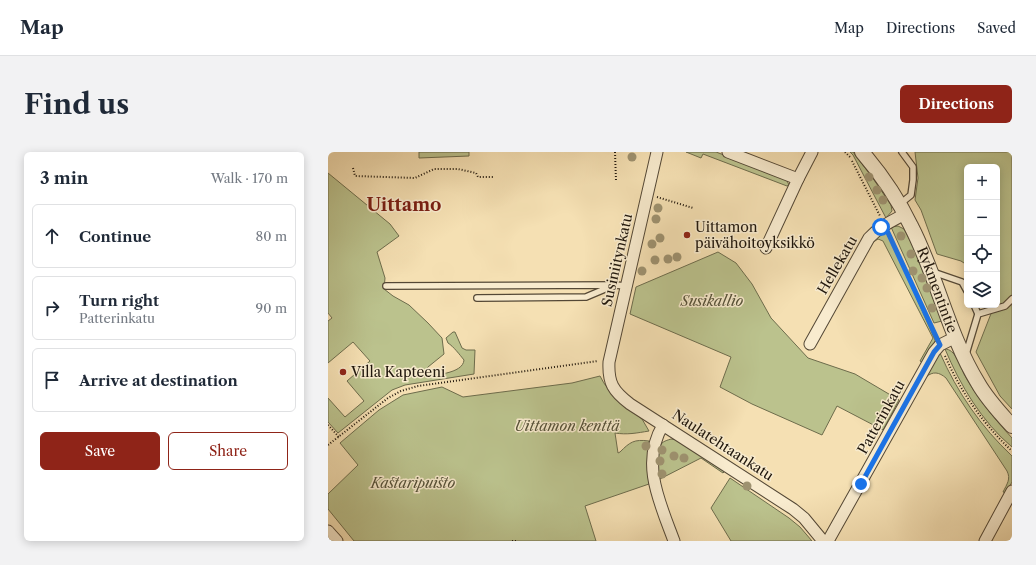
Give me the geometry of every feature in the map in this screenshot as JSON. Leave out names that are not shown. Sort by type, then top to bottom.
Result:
[{"type":"street","name":"Susiniitynkatu","points":[[608,374],[620,286],[657,152]]},
{"type":"street","points":[[728,152],[798,179]]},
{"type":"street","points":[[766,248],[812,152]]},
{"type":"street","name":"Rykmentintie","points":[[862,152],[880,175],[912,227],[956,337],[978,384],[986,396],[1012,426]]},
{"type":"street","name":"Hellekatu","points":[[810,344],[863,248],[874,233],[902,209]]},
{"type":"street","name":"Patterinkatu","points":[[828,541],[934,352],[940,345],[956,337]]},
{"type":"street","name":"Naulatehtaankatu","points":[[608,374],[612,386],[622,397],[793,509],[804,518],[824,541]]},
{"type":"street","points":[[663,424],[657,434],[653,446],[652,472],[658,498],[674,541]]},
{"type":"street","points":[[985,541],[1012,491]]},
{"type":"street","points":[[328,531],[337,541]]},
{"type":"lane","points":[[902,152],[913,167],[911,195],[902,209]]},
{"type":"lane","points":[[930,272],[962,282],[964,286]]},
{"type":"lane","points":[[386,286],[620,286]]},
{"type":"lane","points":[[477,298],[586,297],[620,286]]},
{"type":"lane","points":[[978,314],[1005,306],[1012,299]]},
{"type":"lane","points":[[965,357],[978,314],[975,308]]},
{"type":"path","points":[[615,152],[616,181]]},
{"type":"path","points":[[845,152],[850,157],[884,224],[955,380],[992,431],[1012,451]]},
{"type":"path","points":[[354,168],[355,176],[415,178],[434,169],[458,169],[476,173],[478,177],[494,177]]},
{"type":"path","points":[[656,196],[694,208]]},
{"type":"path","points":[[328,445],[388,398],[402,391],[418,386],[595,361],[609,362]]},
{"type":"path","points":[[328,425],[339,437]]},
{"type":"green space","points":[[419,152],[469,152],[469,156],[419,158]]},
{"type":"green space","points":[[686,152],[716,152],[784,178],[789,185],[787,186],[703,154],[701,158]]},
{"type":"green space","points":[[850,152],[853,152],[891,205],[892,211],[886,218],[853,155]]},
{"type":"green space","points":[[915,152],[1012,152],[1012,409],[1000,396],[976,352],[993,308],[1000,308],[1000,164],[964,164],[964,263],[937,254],[921,210],[915,200],[918,178]]},
{"type":"green space","points":[[328,173],[390,224],[399,236],[377,252],[385,278],[384,289],[409,305],[442,338],[444,354],[428,367],[421,377],[447,373],[459,368],[462,365],[464,360],[448,343],[446,338],[453,332],[455,332],[462,348],[466,350],[475,350],[474,374],[405,385],[392,390],[338,433],[328,422],[328,398],[345,417],[364,401],[347,381],[370,361],[353,342],[328,363],[328,321],[332,318],[328,313]]},
{"type":"green space","points":[[898,226],[904,229],[914,248],[942,321],[934,323],[891,227]]},
{"type":"green space","points":[[885,230],[935,340],[935,343],[923,363],[920,361],[933,338],[883,241],[878,239],[872,243],[874,238]]},
{"type":"green space","name":"Susikallio","points":[[718,252],[736,263],[752,284],[771,318],[808,358],[855,374],[899,400],[883,430],[837,406],[822,435],[752,404],[720,387],[731,357],[630,314],[636,287]]},
{"type":"green space","points":[[945,349],[952,352],[980,400],[1012,438],[1012,447],[991,426],[973,402],[951,363]]},
{"type":"green space","points":[[940,353],[962,395],[980,421],[1012,456],[1012,482],[1006,493],[1003,492],[1009,479],[1007,471],[946,378],[941,374],[936,373],[926,377]]},
{"type":"green space","name":"Kastaripuisto","points":[[600,376],[613,395],[642,419],[649,431],[628,434],[615,433],[618,453],[633,442],[640,440],[649,441],[649,484],[585,506],[596,541],[354,541],[328,509],[328,494],[358,465],[340,443],[379,410],[403,395],[442,387],[463,397],[572,383]]},
{"type":"green space","points":[[671,439],[678,440],[725,471],[723,473],[701,458],[658,480],[658,451],[662,443]]},
{"type":"green space","points":[[730,478],[789,518],[800,527],[812,541],[731,541],[711,508]]},
{"type":"place","name":"Uittamon päivähoitoyksikkö","points":[[687,235]]},
{"type":"place","name":"Villa Kapteeni","points":[[343,372]]},
{"type":"district","name":"Uittamo","points":[[404,205]]},
{"type":"route","points":[[861,484],[934,352],[940,345],[884,224],[881,227]]},
{"type":"park label","name":"Uittamon kenttä","points":[[567,426]]}]
